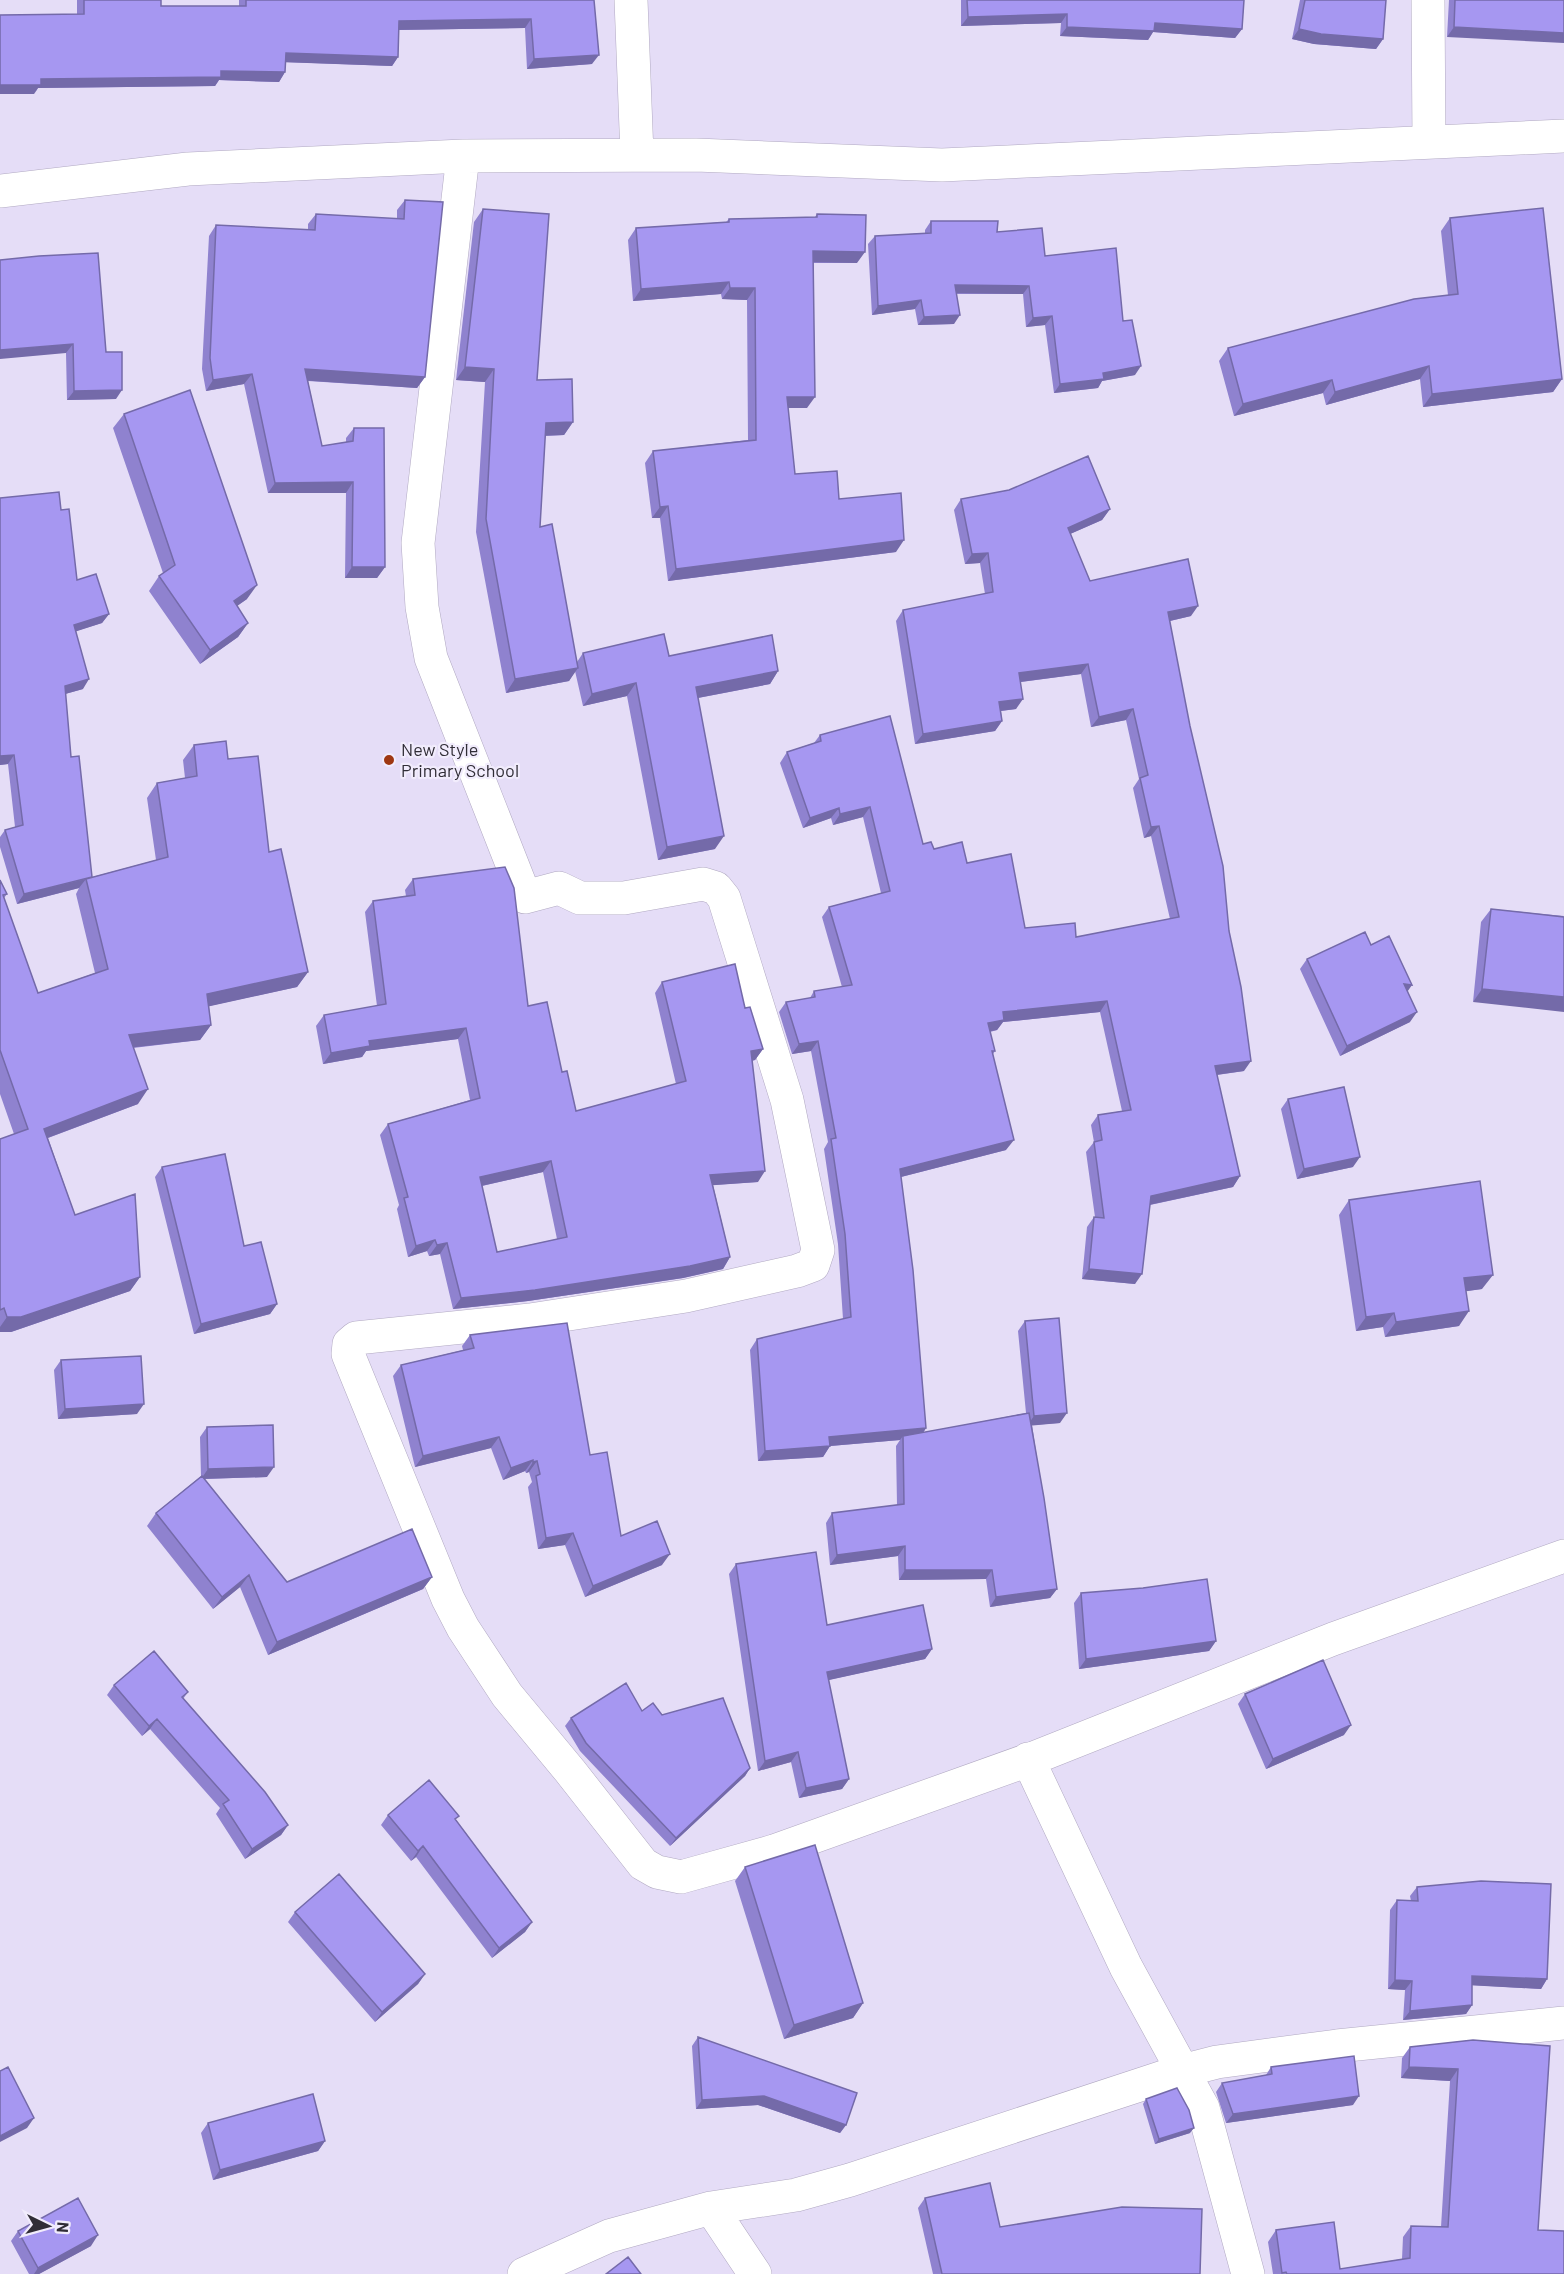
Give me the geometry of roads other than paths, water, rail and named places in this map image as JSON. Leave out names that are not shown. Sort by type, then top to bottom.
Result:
[{"type":"street","points":[[631,0],[637,155]]},
{"type":"street","points":[[1428,0],[1429,142]]},
{"type":"street","points":[[0,191],[188,169],[463,156],[696,155],[942,165],[1564,136]]},
{"type":"street","points":[[463,156],[418,543],[423,607],[431,658],[525,897],[559,888],[580,898],[624,898],[703,884],[716,888],[724,898],[787,1100],[818,1250],[813,1264],[797,1271],[697,1293],[530,1320],[356,1338],[349,1344],[348,1354],[448,1599],[463,1628],[507,1695],[643,1864],[657,1872],[681,1877],[774,1851],[1028,1759],[1333,1639],[1564,1556]]},
{"type":"street","points":[[1028,1759],[1126,1966],[1203,2108],[1248,2274]]},
{"type":"street","points":[[524,2274],[609,2236],[711,2208],[796,2195],[850,2180],[1182,2071],[1217,2062],[1337,2046],[1564,2023]]},
{"type":"street","points":[[711,2208],[755,2274]]},
{"type":"place","name":"New Style Primary School","points":[[389,760]]}]
